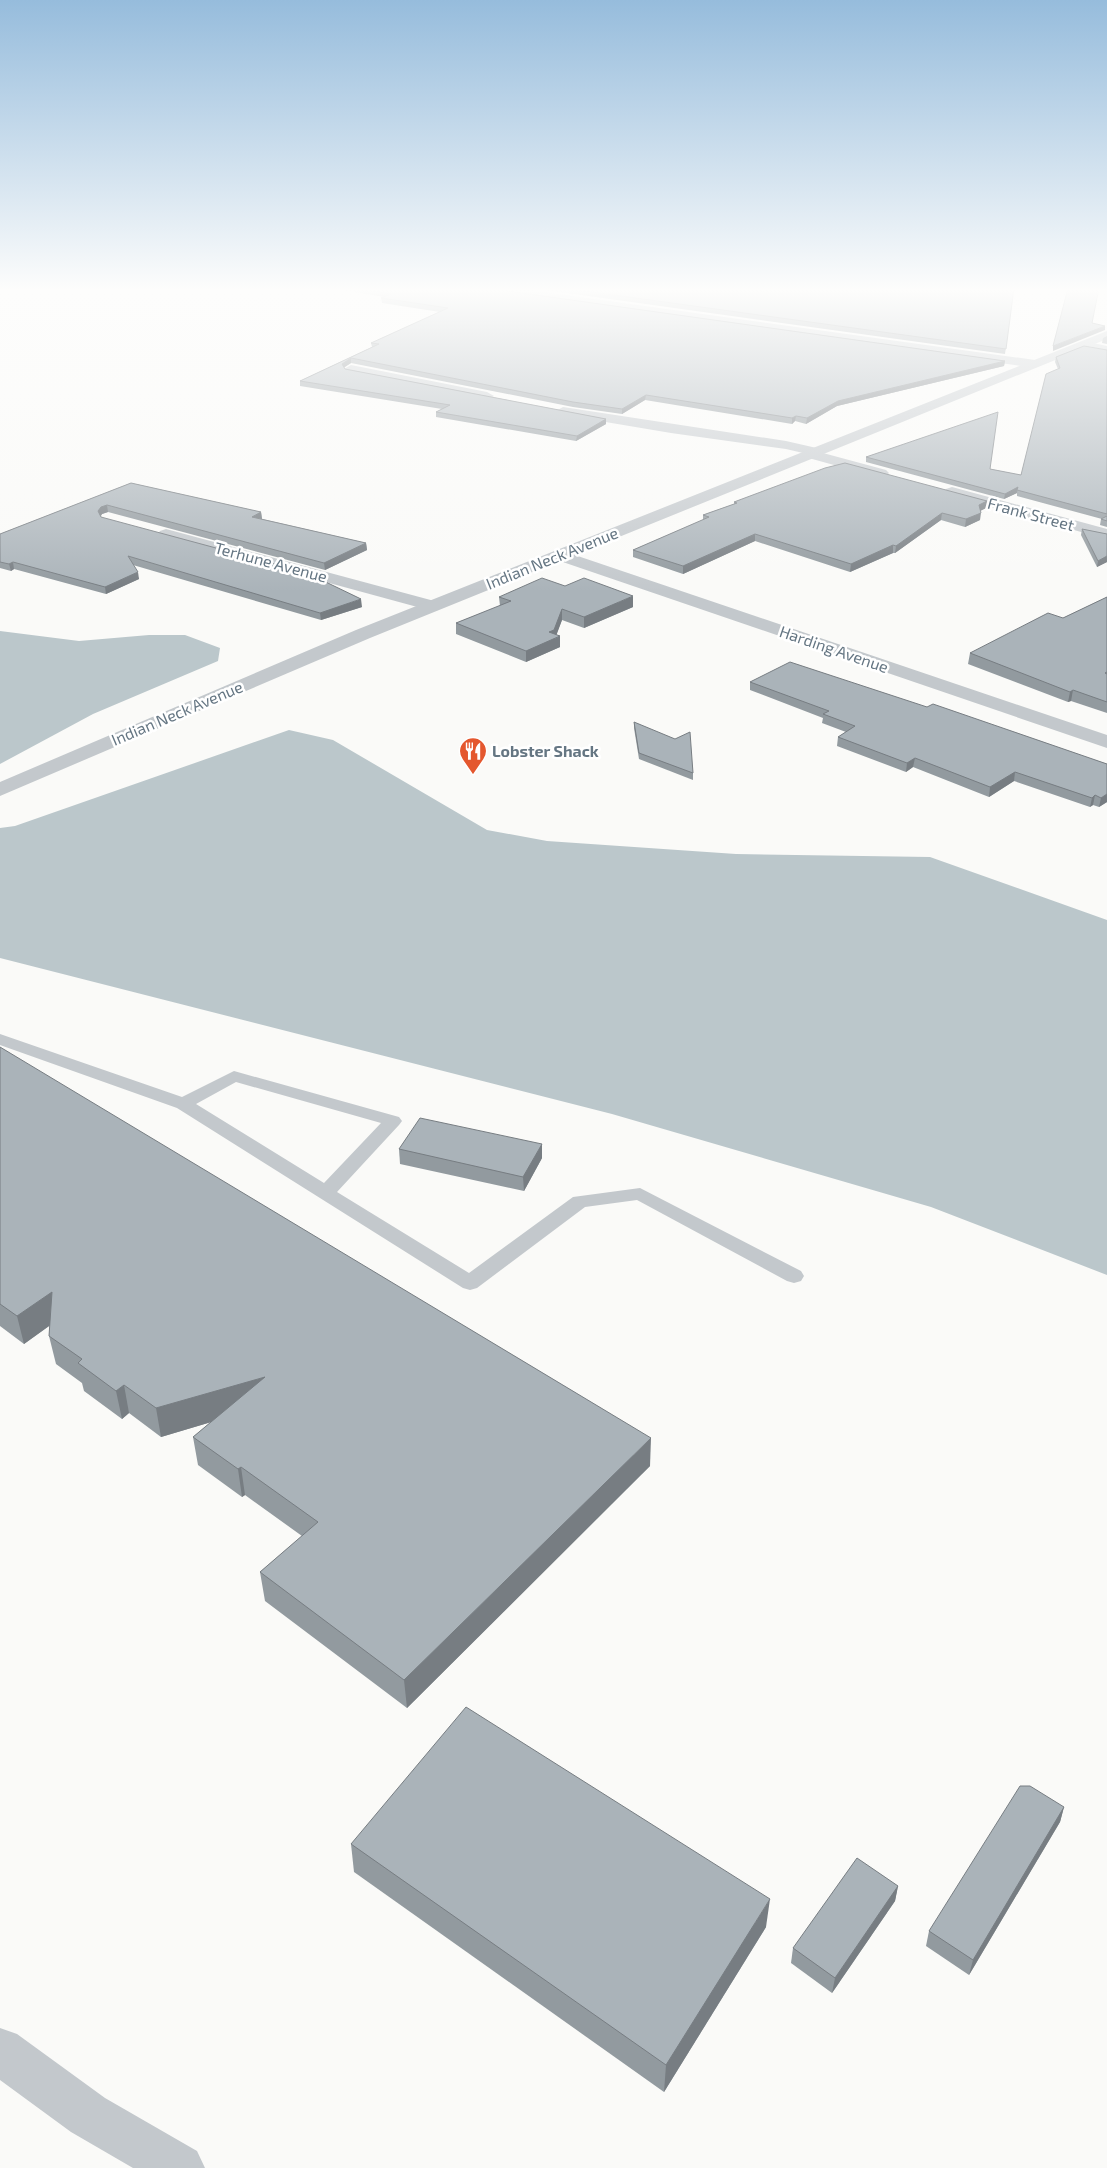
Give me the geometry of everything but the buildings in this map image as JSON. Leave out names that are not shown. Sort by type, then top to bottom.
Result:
[{"type":"street","points":[[453,389],[497,398]]},
{"type":"street","name":"Indian Neck Avenue","points":[[0,790],[363,634],[972,389]]},
{"type":"street","points":[[554,409],[656,427],[786,445],[894,477]]},
{"type":"street","name":"Frank Street","points":[[941,489],[1107,534]]},
{"type":"street","name":"Terhune Avenue","points":[[147,530],[432,606]]},
{"type":"street","name":"Harding Avenue","points":[[560,555],[1107,742]]},
{"type":"street","points":[[0,2050],[88,2115],[180,2168]]},
{"type":"lane","points":[[0,1039],[182,1104],[470,1283],[580,1201],[640,1194],[794,1276]]},
{"type":"lane","points":[[182,1104],[234,1076],[393,1121],[325,1193]]},
{"type":"shaded area","points":[[0,631],[79,641],[149,635],[185,635],[220,648],[218,661],[93,714],[0,764]]},
{"type":"shaded area","points":[[289,730],[333,740],[487,830],[547,841],[736,854],[930,857],[1107,920],[1107,1275],[931,1207],[612,1114],[0,958],[0,828],[15,826]]},
{"type":"place","name":"Lobster Shack","points":[[473,775]]}]
